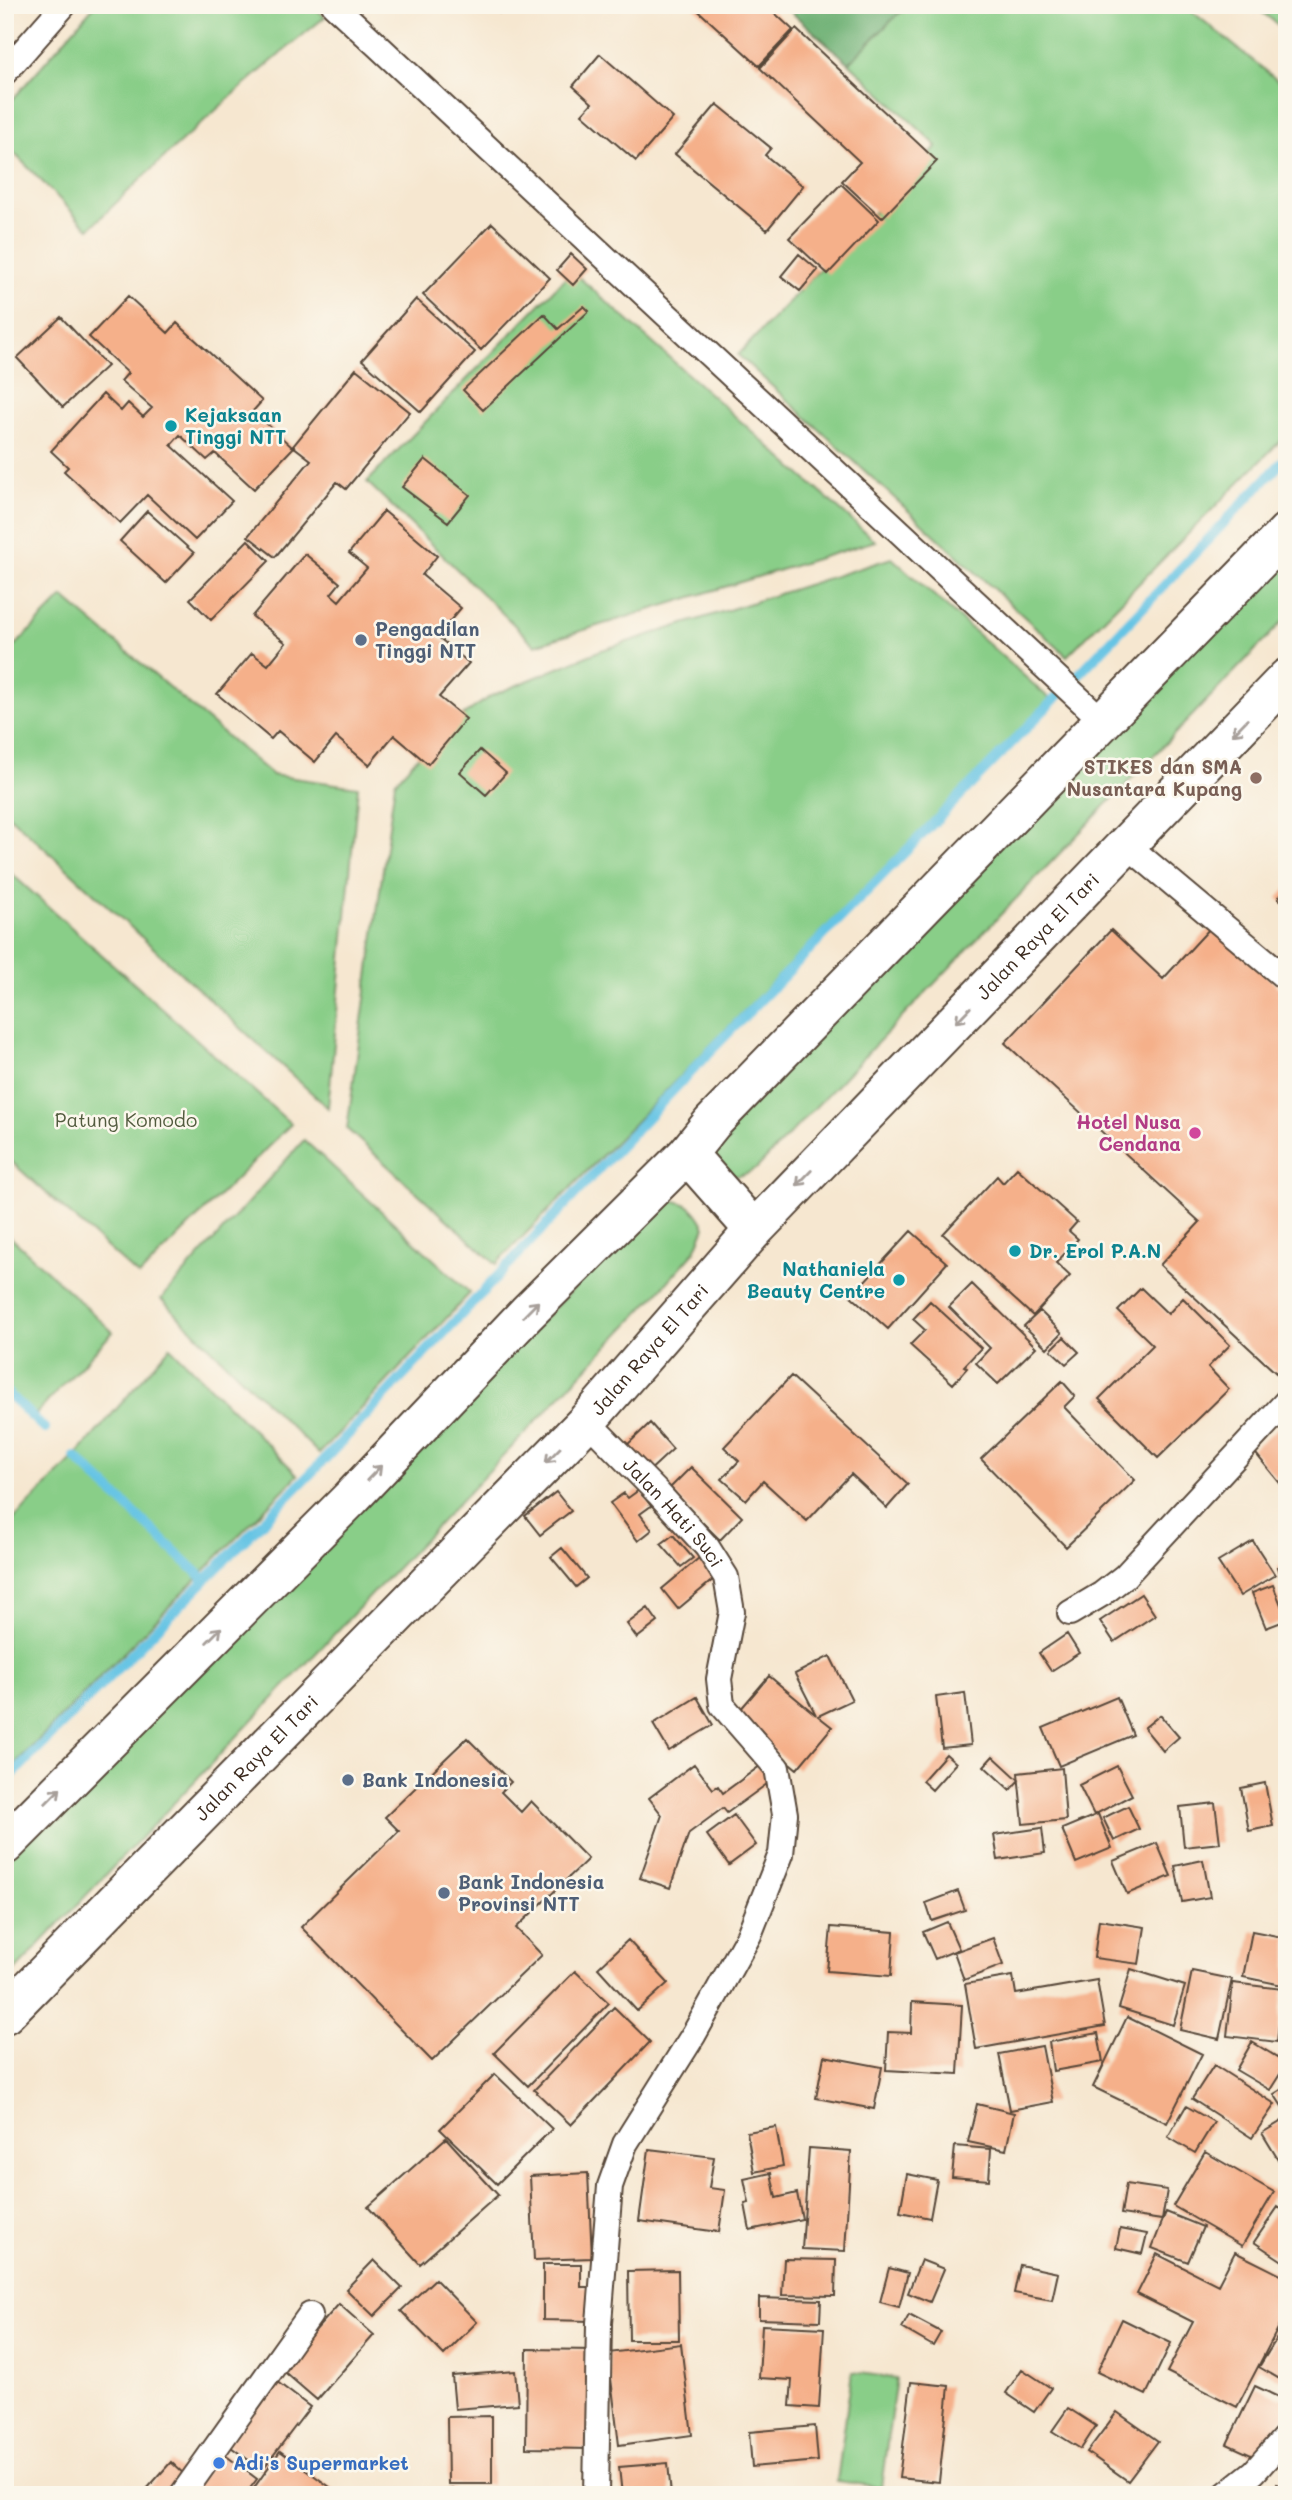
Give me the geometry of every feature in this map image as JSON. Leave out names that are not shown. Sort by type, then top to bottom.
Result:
[{"type":"main road","points":[[5,1844],[341,1508],[527,1312],[687,1154],[712,1123],[1094,712],[1287,532]]},
{"type":"main road","name":"Jalan Raya El Tari","points":[[5,2014],[587,1421],[754,1230],[1287,678]]},
{"type":"main road","points":[[687,1154],[754,1230]]},
{"type":"street","points":[[5,72],[64,5]]},
{"type":"street","points":[[334,5],[1094,712]]},
{"type":"street","points":[[1127,845],[1287,979]]},
{"type":"street","points":[[1070,1613],[1125,1576],[1287,1401]]},
{"type":"street","name":"Jalan Hati Suci","points":[[587,1421],[707,1547],[726,1577],[732,1612],[719,1679],[722,1705],[777,1768],[785,1814],[781,1854],[749,1935],[734,1966],[625,2144],[610,2186],[599,2323],[596,2495]]},
{"type":"street","points":[[181,2495],[310,2315]]},
{"type":"street","points":[[1226,2495],[1282,2446]]},
{"type":"green space","points":[[95,5],[312,5],[325,17],[204,120],[89,229],[5,144],[5,108]]},
{"type":"green space","points":[[783,5],[912,5],[897,15],[849,63]]},
{"type":"green space","points":[[912,5],[1184,5],[1287,88],[1287,434],[1067,656],[738,355],[937,146],[849,63],[897,15]]},
{"type":"green space","points":[[1253,5],[1287,5],[1287,32]]},
{"type":"green space","points":[[572,271],[875,541],[535,645],[367,482]]},
{"type":"green space","points":[[1287,550],[1287,617],[757,1168],[737,1176],[717,1171],[708,1143]]},
{"type":"green space","points":[[892,558],[1050,699],[496,1264],[347,1129],[395,782],[441,731],[491,696],[599,651]]},
{"type":"green space","points":[[63,597],[272,775],[358,787],[328,1108],[5,812],[5,656]]},
{"type":"green space","name":"Patung Komodo","points":[[5,868],[291,1124],[139,1276],[5,1156]]},
{"type":"green space","points":[[304,1140],[470,1293],[319,1454],[161,1299]]},
{"type":"green space","points":[[663,1198],[689,1206],[701,1220],[705,1227],[695,1251],[5,1981],[5,1861]]},
{"type":"green space","points":[[5,1232],[113,1332],[34,1416],[5,1389]]},
{"type":"green space","points":[[170,1347],[298,1475],[5,1774],[5,1528],[75,1457]]},
{"type":"green space","points":[[852,2372],[896,2378],[881,2487],[837,2481]]},
{"type":"building","points":[[490,5],[505,5],[499,13]]},
{"type":"building","points":[[692,5],[766,5],[793,30],[759,66]]},
{"type":"building","points":[[796,29],[937,161],[882,218],[842,181],[860,162],[760,68]]},
{"type":"building","points":[[600,54],[673,118],[636,161],[582,114],[592,103],[573,86]]},
{"type":"building","points":[[717,104],[771,148],[765,155],[803,186],[767,230],[675,154]]},
{"type":"building","points":[[841,184],[879,220],[828,274],[789,238]]},
{"type":"building","points":[[492,223],[550,278],[481,350],[423,295]]},
{"type":"building","points":[[571,254],[587,269],[573,285],[557,270]]},
{"type":"building","points":[[799,254],[818,270],[800,291],[781,276]]},
{"type":"building","name":"Kejaksaan Tinggi NTT","points":[[128,296],[168,333],[177,323],[262,401],[253,411],[293,448],[254,489],[215,453],[207,460],[180,435],[171,445],[232,501],[195,540],[147,495],[120,523],[64,471],[68,467],[51,451],[103,394],[121,411],[128,403],[143,417],[152,408],[121,381],[128,373],[89,337]]},
{"type":"building","points":[[416,299],[475,352],[421,412],[362,360]]},
{"type":"building","points":[[584,306],[589,311],[483,410],[463,390],[544,314],[558,329]]},
{"type":"building","points":[[61,317],[107,366],[63,407],[17,358]]},
{"type":"building","points":[[356,369],[410,412],[346,489],[337,482],[275,557],[248,536],[311,460],[293,446]]},
{"type":"building","points":[[425,459],[470,495],[448,522],[402,487]]},
{"type":"building","points":[[147,511],[194,553],[166,583],[120,541]]},
{"type":"building","name":"Pengadilan Tinggi NTT","points":[[384,511],[437,556],[422,575],[461,608],[437,636],[469,663],[439,697],[466,719],[428,764],[394,735],[369,765],[336,737],[315,762],[278,731],[271,739],[217,694],[252,653],[268,665],[286,643],[252,616],[305,554],[340,583],[331,594],[339,601],[367,568],[349,553]]},
{"type":"building","points":[[248,540],[269,561],[211,620],[190,599]]},
{"type":"building","points":[[480,750],[506,773],[486,795],[460,772]]},
{"type":"building","points":[[1287,888],[1287,906],[1278,898]]},
{"type":"building","name":"Hotel Nusa Cendana","points":[[1212,926],[1287,995],[1287,1362],[1276,1373],[1160,1265],[1200,1222],[1005,1043],[1111,930],[1163,979]]},
{"type":"building","name":"Dr. Erol P.A.N","points":[[1017,1168],[1077,1222],[1069,1231],[1078,1239],[1056,1263],[1070,1276],[1033,1316],[943,1234],[997,1176],[1003,1183]]},
{"type":"building","name":"Nathaniela Beauty Centre","points":[[911,1231],[947,1263],[888,1329],[851,1296]]},
{"type":"building","points":[[972,1284],[1036,1347],[998,1384],[976,1363],[990,1348],[949,1307]]},
{"type":"building","points":[[1141,1288],[1168,1314],[1183,1298],[1230,1345],[1208,1367],[1229,1389],[1158,1458],[1099,1399],[1153,1345],[1118,1311]]},
{"type":"building","points":[[930,1301],[981,1348],[964,1366],[967,1368],[953,1384],[910,1345],[925,1330],[913,1319]]},
{"type":"building","points":[[1040,1311],[1062,1333],[1047,1348],[1024,1326]]},
{"type":"building","points":[[1064,1337],[1079,1352],[1066,1364],[1051,1350]]},
{"type":"building","points":[[791,1376],[908,1484],[887,1508],[851,1474],[807,1521],[763,1481],[746,1500],[722,1479],[739,1461],[724,1447]]},
{"type":"building","points":[[1062,1381],[1075,1396],[1064,1407],[1135,1480],[1066,1547],[981,1459]]},
{"type":"building","points":[[1287,1421],[1287,1492],[1252,1449]]},
{"type":"building","points":[[650,1423],[673,1449],[646,1474],[623,1449]]},
{"type":"building","points":[[691,1467],[742,1517],[720,1540],[669,1489]]},
{"type":"building","points":[[639,1490],[651,1506],[640,1514],[652,1530],[638,1541],[610,1503],[624,1493],[628,1498]]},
{"type":"building","points":[[556,1492],[571,1511],[540,1535],[525,1516]]},
{"type":"building","points":[[673,1535],[693,1558],[681,1567],[661,1544]]},
{"type":"building","points":[[1253,1541],[1275,1575],[1240,1596],[1218,1562]]},
{"type":"building","points":[[562,1548],[587,1578],[576,1587],[551,1557]]},
{"type":"building","points":[[705,1553],[721,1573],[678,1609],[662,1589]]},
{"type":"building","points":[[1287,1564],[1287,1594],[1286,1594],[1277,1567]]},
{"type":"building","points":[[1273,1585],[1287,1620],[1266,1628],[1252,1593]]},
{"type":"building","points":[[1141,1594],[1155,1615],[1114,1642],[1100,1621]]},
{"type":"building","points":[[648,1608],[658,1622],[637,1638],[627,1624]]},
{"type":"building","points":[[1067,1634],[1079,1653],[1051,1671],[1039,1653]]},
{"type":"building","points":[[830,1656],[852,1700],[818,1716],[832,1727],[797,1769],[734,1717],[769,1676],[816,1715],[795,1674]]},
{"type":"building","points":[[965,1693],[971,1745],[942,1748],[936,1697]]},
{"type":"building","points":[[697,1697],[713,1725],[669,1751],[653,1724]]},
{"type":"building","points":[[1117,1697],[1133,1735],[1059,1766],[1043,1728]]},
{"type":"building","points":[[1160,1715],[1179,1737],[1163,1751],[1144,1728]]},
{"type":"building","name":"Bank Indonesia Provinsi NTT","points":[[467,1738],[511,1782],[501,1792],[521,1812],[531,1801],[588,1859],[516,1928],[542,1955],[432,2061],[301,1927],[399,1831],[385,1817]]},
{"type":"building","points":[[946,1754],[956,1763],[932,1790],[922,1781]]},
{"type":"building","points":[[993,1756],[1019,1780],[1010,1790],[984,1766]]},
{"type":"building","points":[[694,1764],[713,1789],[718,1786],[723,1793],[760,1766],[771,1781],[727,1813],[723,1808],[689,1833],[670,1888],[640,1878],[662,1815],[649,1798]]},
{"type":"building","points":[[1117,1766],[1132,1795],[1094,1815],[1079,1785]]},
{"type":"building","points":[[1062,1768],[1066,1820],[1023,1824],[1018,1773]]},
{"type":"building","points":[[1265,1783],[1273,1826],[1249,1831],[1241,1788]]},
{"type":"building","points":[[1215,1803],[1220,1843],[1184,1847],[1180,1807]]},
{"type":"building","points":[[1128,1806],[1139,1829],[1114,1841],[1103,1818]]},
{"type":"building","points":[[1098,1814],[1112,1848],[1076,1863],[1062,1829]]},
{"type":"building","points":[[734,1815],[756,1845],[729,1865],[707,1835]]},
{"type":"building","points":[[1042,1828],[1045,1853],[998,1860],[994,1835]]},
{"type":"building","points":[[1157,1843],[1171,1876],[1127,1894],[1113,1861]]},
{"type":"building","points":[[1203,1860],[1210,1897],[1182,1902],[1175,1866]]},
{"type":"building","points":[[958,1891],[965,1910],[932,1921],[926,1903]]},
{"type":"building","points":[[1099,1920],[1145,1927],[1139,1964],[1094,1958]]},
{"type":"building","points":[[947,1922],[959,1949],[935,1959],[923,1932]]},
{"type":"building","points":[[831,1927],[894,1932],[891,1976],[827,1971]]},
{"type":"building","points":[[1252,1931],[1287,1938],[1287,1986],[1243,1977]]},
{"type":"building","points":[[993,1938],[1003,1965],[964,1980],[954,1952]]},
{"type":"building","points":[[628,1940],[668,1983],[637,2011],[598,1968]]},
{"type":"building","points":[[1131,1969],[1185,1986],[1173,2025],[1119,2008]]},
{"type":"building","points":[[575,1971],[609,2003],[528,2086],[494,2053]]},
{"type":"building","points":[[1192,1971],[1232,1979],[1219,2039],[1180,2030]]},
{"type":"building","points":[[1013,1976],[1016,1994],[1097,1980],[1105,2026],[976,2049],[965,1984]]},
{"type":"building","points":[[1233,1983],[1283,1989],[1277,2042],[1227,2036]]},
{"type":"building","points":[[912,2002],[962,2005],[958,2074],[886,2070],[888,2032],[911,2033]]},
{"type":"building","points":[[614,2007],[650,2042],[571,2125],[534,2090]]},
{"type":"building","points":[[1127,2017],[1202,2054],[1167,2123],[1093,2087]]},
{"type":"building","points":[[1098,2033],[1103,2062],[1053,2071],[1049,2042]]},
{"type":"building","points":[[1252,2042],[1287,2063],[1270,2090],[1236,2070]]},
{"type":"building","points":[[1042,2046],[1053,2102],[1010,2110],[999,2054]]},
{"type":"building","points":[[824,2056],[882,2067],[874,2109],[816,2098]]},
{"type":"building","points":[[1214,2065],[1275,2104],[1252,2138],[1192,2099]]},
{"type":"building","points":[[495,2074],[552,2129],[497,2184],[440,2129]]},
{"type":"building","points":[[1287,2086],[1287,2114],[1274,2094]]},
{"type":"building","points":[[977,2104],[1014,2113],[1006,2150],[968,2142]]},
{"type":"building","points":[[1186,2106],[1214,2122],[1195,2153],[1168,2137]]},
{"type":"building","points":[[1287,2118],[1287,2174],[1262,2133]]},
{"type":"building","points":[[776,2127],[783,2166],[754,2172],[747,2132]]},
{"type":"building","points":[[446,2138],[498,2195],[420,2264],[368,2207]]},
{"type":"building","points":[[955,2146],[991,2149],[989,2180],[952,2177]]},
{"type":"building","points":[[809,2148],[851,2151],[845,2251],[802,2249]]},
{"type":"building","points":[[649,2149],[714,2157],[709,2188],[725,2190],[719,2232],[639,2221]]},
{"type":"building","points":[[1205,2152],[1274,2192],[1242,2246],[1173,2206]]},
{"type":"building","points":[[588,2173],[592,2258],[534,2260],[530,2176]]},
{"type":"building","points":[[771,2173],[776,2198],[797,2193],[802,2219],[750,2230],[745,2204],[749,2203],[744,2179]]},
{"type":"building","points":[[907,2174],[937,2180],[930,2218],[900,2212]]},
{"type":"building","points":[[1126,2184],[1167,2190],[1162,2220],[1121,2214]]},
{"type":"building","points":[[1278,2207],[1287,2213],[1287,2264],[1254,2242]]},
{"type":"building","points":[[1166,2212],[1203,2227],[1188,2262],[1152,2248]]},
{"type":"building","points":[[1120,2229],[1147,2234],[1142,2254],[1116,2248]]},
{"type":"building","points":[[1235,2252],[1287,2278],[1287,2316],[1285,2315],[1237,2407],[1167,2372],[1193,2322],[1137,2294],[1157,2254],[1218,2285]]},
{"type":"building","points":[[784,2259],[836,2260],[835,2296],[782,2295]]},
{"type":"building","points":[[374,2260],[402,2288],[374,2316],[346,2289]]},
{"type":"building","points":[[921,2260],[944,2269],[930,2302],[908,2293]]},
{"type":"building","points":[[543,2264],[581,2264],[581,2287],[592,2287],[592,2321],[543,2320]]},
{"type":"building","points":[[1020,2265],[1058,2273],[1052,2300],[1014,2293]]},
{"type":"building","points":[[889,2268],[908,2273],[899,2307],[880,2302]]},
{"type":"building","points":[[678,2270],[679,2340],[629,2340],[628,2271]]},
{"type":"building","points":[[435,2279],[477,2322],[444,2355],[401,2311]]},
{"type":"building","points":[[759,2298],[821,2300],[820,2321],[759,2319]]},
{"type":"building","points":[[339,2304],[374,2335],[317,2400],[281,2369]]},
{"type":"building","points":[[909,2315],[941,2332],[933,2346],[902,2328]]},
{"type":"building","points":[[1122,2319],[1171,2343],[1146,2395],[1097,2372]]},
{"type":"building","points":[[1287,2322],[1287,2378],[1285,2382],[1259,2367]]},
{"type":"building","points":[[762,2325],[824,2328],[819,2408],[790,2406],[792,2380],[759,2378]]},
{"type":"building","points":[[681,2344],[692,2435],[619,2445],[608,2353]]},
{"type":"building","points":[[527,2349],[595,2350],[594,2449],[526,2448]]},
{"type":"building","points":[[1022,2369],[1051,2388],[1034,2412],[1006,2393]]},
{"type":"building","points":[[515,2371],[518,2404],[455,2409],[452,2376]]},
{"type":"building","points":[[276,2381],[310,2407],[262,2470],[227,2444]]},
{"type":"building","points":[[911,2382],[949,2386],[939,2482],[899,2478]]},
{"type":"building","points":[[1255,2386],[1287,2401],[1287,2409],[1262,2460],[1227,2444]]},
{"type":"building","points":[[1068,2408],[1096,2426],[1081,2449],[1052,2431]]},
{"type":"building","points":[[1117,2412],[1158,2441],[1128,2481],[1087,2452]]},
{"type":"building","points":[[492,2416],[492,2484],[448,2484],[447,2417]]},
{"type":"building","points":[[815,2426],[818,2461],[752,2467],[749,2432]]},
{"type":"building","points":[[280,2451],[341,2495],[249,2495]]},
{"type":"building","points":[[221,2452],[257,2479],[245,2495],[189,2495]]},
{"type":"building","points":[[171,2462],[186,2476],[170,2495],[151,2495],[146,2490]]},
{"type":"building","points":[[668,2463],[671,2495],[622,2495],[619,2467]]},
{"type":"building","points":[[1277,2484],[1287,2487],[1287,2495],[1273,2495]]},
{"type":"building","points":[[454,2489],[455,2495],[429,2495],[429,2493]]},
{"type":"waterway","points":[[5,1782],[325,1459],[697,1065],[1287,457]]},
{"type":"waterway","points":[[5,1391],[45,1429]]},
{"type":"waterway","points":[[75,1457],[205,1580]]},
{"type":"place","name":"Kejaksaan Tinggi NTT","points":[[171,426]]},
{"type":"place","name":"Pengadilan Tinggi NTT","points":[[361,640]]},
{"type":"place","name":"STIKES dan SMA Nusantara Kupang","points":[[1256,778]]},
{"type":"place","name":"Hotel Nusa Cendana","points":[[1195,1133]]},
{"type":"place","name":"Dr. Erol P.A.N","points":[[1015,1251]]},
{"type":"place","name":"Nathaniela Beauty Centre","points":[[899,1280]]},
{"type":"place","name":"Bank Indonesia","points":[[348,1780]]},
{"type":"place","name":"Bank Indonesia Provinsi NTT","points":[[444,1893]]},
{"type":"place","name":"Adi's Supermarket","points":[[219,2463]]}]
